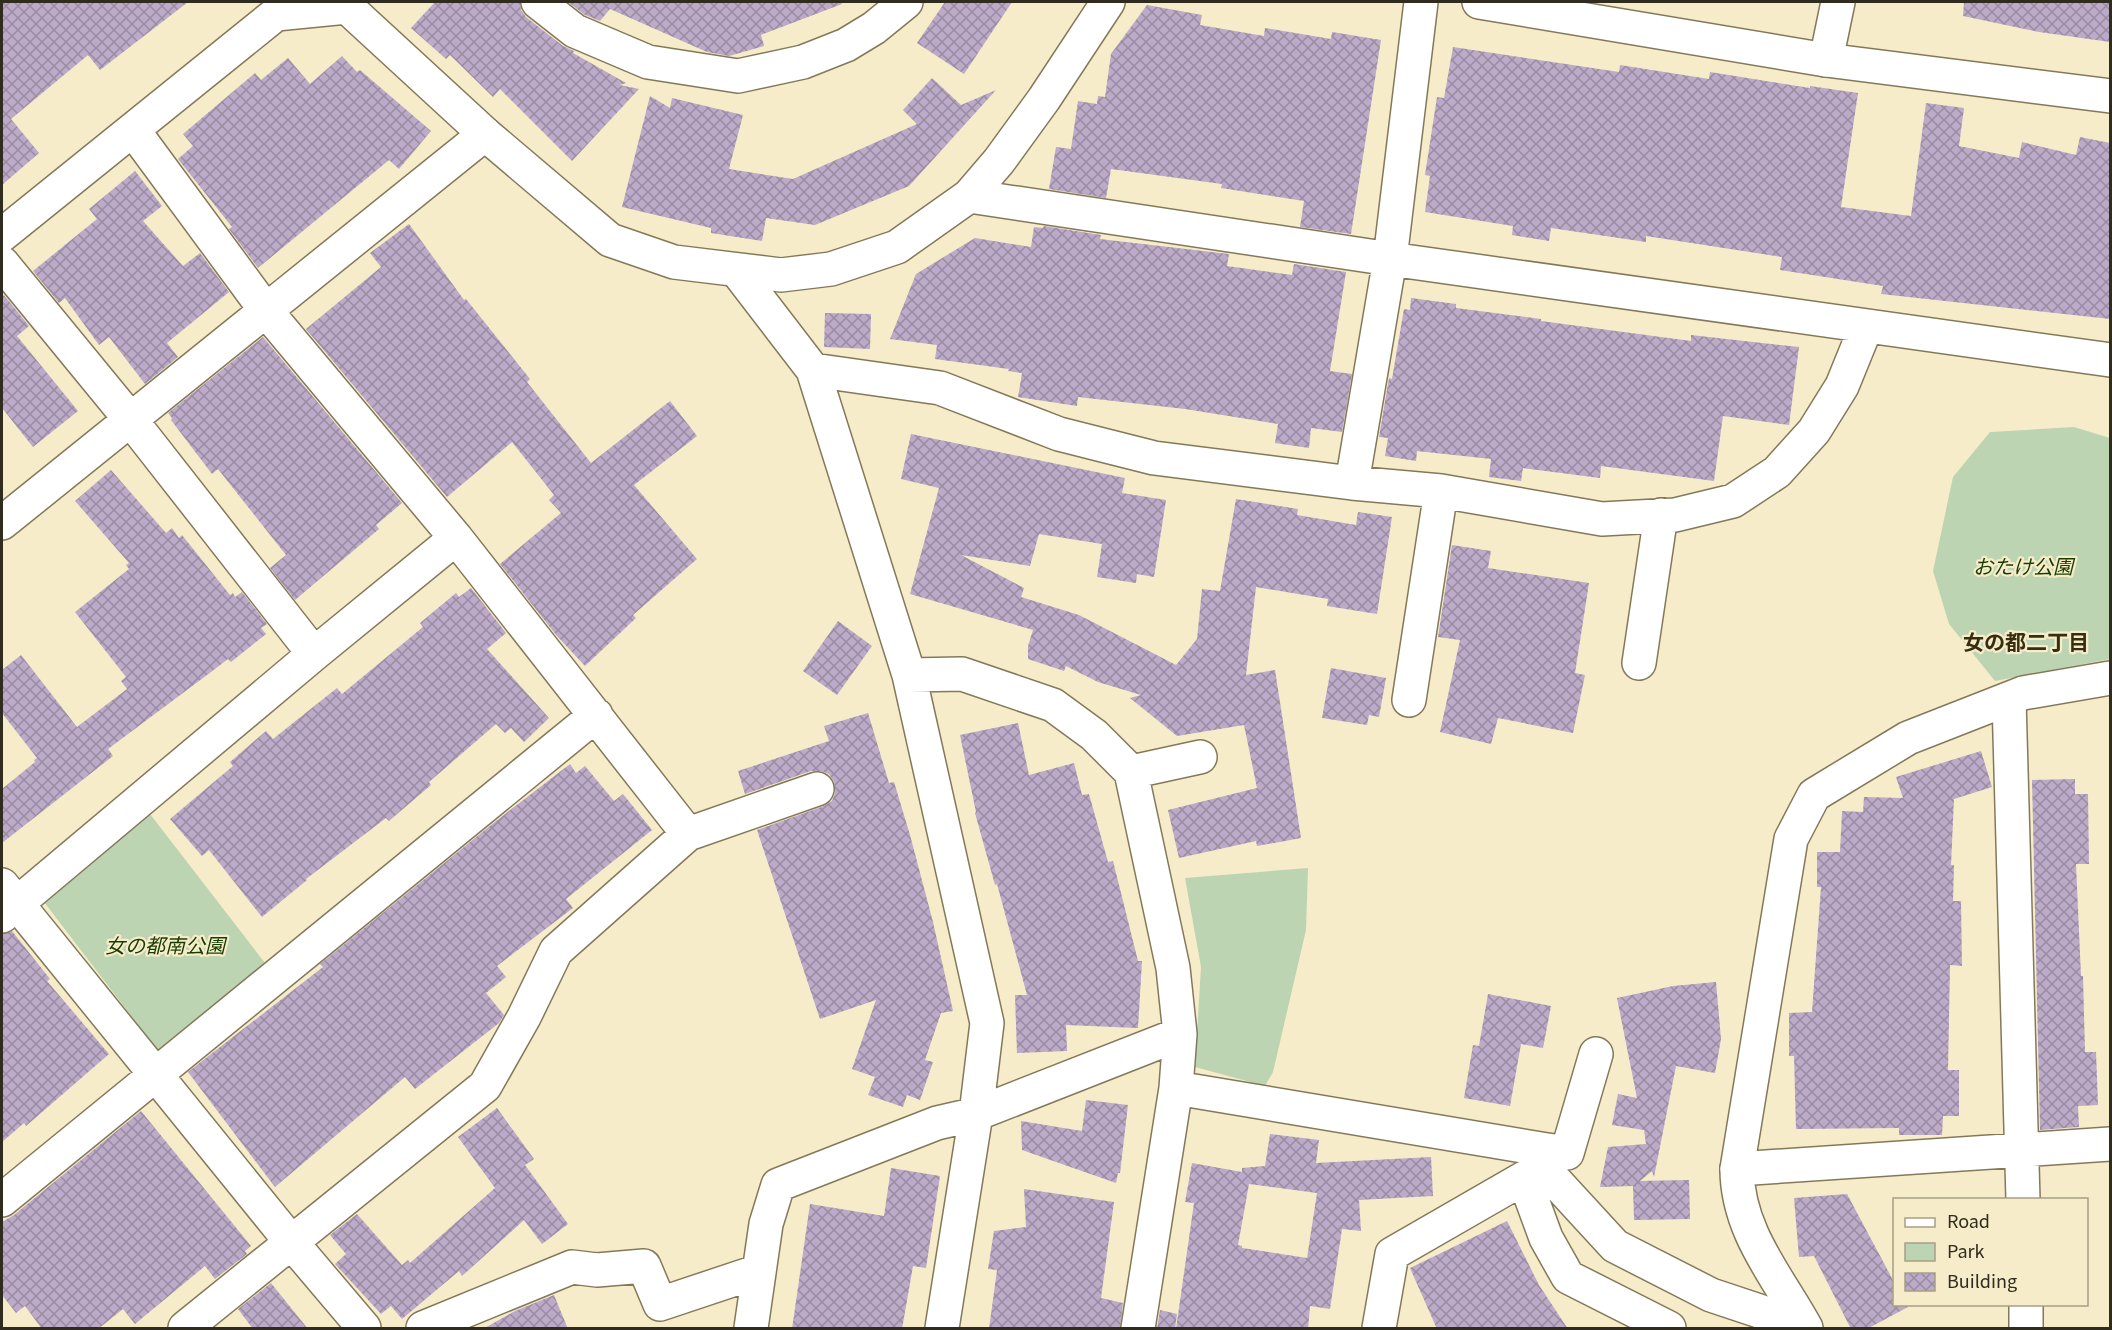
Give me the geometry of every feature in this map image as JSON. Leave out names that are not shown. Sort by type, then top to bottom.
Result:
[{"type":"street","points":[[538,2],[575,31],[648,62],[738,76],[802,62],[846,45],[874,28],[906,2]]},
{"type":"street","points":[[2,235],[276,14],[344,4],[485,135],[610,240],[674,262],[738,271],[781,275],[831,269],[897,247],[969,196],[999,161],[1044,99],[1108,2]]},
{"type":"street","points":[[1352,483],[1390,259],[1421,2]]},
{"type":"street","points":[[1479,2],[1826,60],[2110,96]]},
{"type":"street","points":[[1826,60],[1838,2]]},
{"type":"street","points":[[133,130],[267,312],[456,538],[688,834]]},
{"type":"street","points":[[2,523],[485,135]]},
{"type":"street","points":[[969,196],[1390,259],[2110,360]]},
{"type":"street","points":[[2,263],[130,419],[314,654]]},
{"type":"street","points":[[738,271],[813,370],[909,675],[987,1023],[976,1114],[942,1329]]},
{"type":"street","points":[[813,370],[939,388],[1059,434],[1154,458],[1352,483],[1441,491],[1602,519],[1675,514],[1732,501],[1777,472],[1820,422],[1842,386],[1866,327]]},
{"type":"street","points":[[1408,700],[1441,491]]},
{"type":"street","points":[[1639,663],[1661,515]]},
{"type":"street","points":[[364,1329],[156,1075],[7,902],[456,538]]},
{"type":"street","points":[[909,675],[962,674],[1053,705],[1094,735],[1131,772],[1173,968],[1180,1034],[1176,1088],[1138,1329]]},
{"type":"street","points":[[1805,1327],[1749,1232],[1737,1190],[1737,1169],[1791,839],[1814,795],[1908,738],[2023,693],[2110,678]]},
{"type":"street","points":[[2009,699],[2023,1198]]},
{"type":"street","points":[[2,1200],[596,715]]},
{"type":"street","points":[[1131,772],[1200,757]]},
{"type":"street","points":[[184,1329],[485,1086],[524,1017],[556,951],[688,834],[817,789]]},
{"type":"street","points":[[751,1329],[766,1224],[777,1185],[937,1123],[976,1114],[1180,1034]]},
{"type":"street","points":[[1379,1329],[1392,1254],[1537,1166],[1567,1153],[1596,1054]]},
{"type":"street","points":[[1176,1088],[1537,1166],[1615,1246],[1711,1295],[1805,1327]]},
{"type":"street","points":[[1737,1169],[2110,1144]]},
{"type":"street","points":[[1537,1166],[1546,1238],[1568,1277],[1669,1329]]},
{"type":"street","points":[[423,1329],[572,1267],[597,1270],[644,1266],[660,1304],[759,1271]]},
{"type":"street","points":[[2026,1306],[2026,1329]]},
{"type":"green space","name":"おたけ公園","points":[[2074,427],[2110,438],[2110,659],[1995,681],[1949,624],[1933,571],[1953,477],[1990,432]]},
{"type":"green space","name":"女の都南公園","points":[[150,814],[265,963],[158,1051],[44,902]]},
{"type":"green space","points":[[1308,868],[1306,930],[1273,1072],[1265,1086],[1195,1067],[1201,967],[1185,878]]},
{"type":"building","points":[[2,2],[188,2],[100,70],[88,55],[11,119],[39,153],[2,185]]},
{"type":"building","points":[[435,2],[520,2],[521,10],[526,17],[563,46],[626,83],[620,85],[639,89],[572,161],[500,89],[493,97],[450,55],[446,59],[411,28]]},
{"type":"building","points":[[568,2],[841,2],[842,4],[761,35],[764,46],[729,56],[707,52],[610,9],[600,21],[585,15]]},
{"type":"building","points":[[945,2],[1012,2],[964,74],[917,43]]},
{"type":"building","points":[[1964,2],[2110,2],[2110,42],[2039,32],[1963,16]]},
{"type":"building","points":[[1147,5],[1202,15],[1200,25],[1264,36],[1265,28],[1331,39],[1332,32],[1381,40],[1351,234],[1300,227],[1304,201],[1221,188],[1222,184],[1111,169],[1106,198],[1049,189],[1056,147],[1071,149],[1078,101],[1097,104],[1098,96],[1105,97],[1111,54]]},
{"type":"building","points":[[1453,47],[1619,72],[1620,65],[1709,79],[1710,72],[1858,93],[1841,207],[1911,216],[1926,103],[1964,108],[1959,146],[2019,158],[2022,142],[2076,155],[2080,137],[2110,143],[2110,319],[1881,294],[1883,286],[1780,270],[1782,257],[1646,236],[1646,242],[1551,228],[1549,241],[1512,235],[1513,226],[1425,212],[1430,176],[1425,175],[1437,97],[1444,98]]},
{"type":"building","points":[[342,56],[357,72],[360,70],[431,131],[399,169],[389,160],[258,268],[229,229],[232,227],[178,159],[193,146],[183,134],[255,73],[261,80],[288,58],[310,84]]},
{"type":"building","points":[[932,78],[961,105],[996,90],[909,186],[815,225],[766,218],[762,241],[711,233],[711,228],[622,207],[650,96],[670,108],[672,98],[743,115],[729,169],[793,179],[917,124],[903,110]]},
{"type":"building","points":[[135,171],[162,206],[143,221],[183,266],[200,253],[229,292],[167,343],[178,357],[145,384],[109,337],[99,345],[65,298],[59,303],[33,271],[97,219],[89,209]]},
{"type":"building","points":[[409,224],[464,300],[466,299],[530,379],[527,382],[591,463],[670,401],[697,436],[634,485],[697,559],[633,615],[636,618],[585,666],[557,636],[500,564],[561,513],[549,500],[554,495],[512,442],[447,497],[306,329],[381,267],[370,253]]},
{"type":"building","points":[[1044,226],[1101,235],[1100,239],[1229,254],[1227,266],[1292,275],[1294,264],[1346,272],[1330,371],[1352,374],[1342,432],[1311,428],[1309,448],[1275,443],[1278,424],[1185,409],[1078,397],[1077,406],[1018,397],[1022,373],[1008,371],[1009,369],[935,359],[937,345],[890,339],[916,274],[975,238],[1031,247],[1034,227],[1043,228]]},
{"type":"building","points":[[4,295],[29,326],[17,336],[78,411],[33,447],[2,408],[2,297]]},
{"type":"building","points":[[1411,298],[1456,304],[1456,308],[1691,341],[1691,335],[1799,347],[1789,425],[1723,416],[1714,481],[1601,466],[1600,478],[1523,468],[1521,481],[1489,477],[1491,459],[1417,451],[1416,461],[1385,456],[1388,438],[1379,437],[1404,309],[1410,310]]},
{"type":"building","points":[[825,313],[871,314],[870,349],[824,347]]},
{"type":"building","points":[[263,337],[402,503],[376,525],[379,529],[295,600],[270,568],[286,555],[218,469],[212,474],[168,413]]},
{"type":"building","points":[[911,434],[1125,478],[1122,493],[1166,500],[1154,577],[1137,574],[1136,583],[1097,577],[1102,544],[1039,534],[1030,566],[961,555],[1024,588],[1021,597],[1079,615],[1176,665],[1197,639],[1202,589],[1220,591],[1236,499],[1298,509],[1297,515],[1356,525],[1358,512],[1392,517],[1377,614],[1327,606],[1328,599],[1256,587],[1246,675],[1275,670],[1301,838],[1257,846],[1256,841],[1179,858],[1168,810],[1257,788],[1244,725],[1177,736],[1130,698],[1141,695],[1098,682],[1066,666],[1064,671],[1028,659],[1028,646],[1033,630],[910,594],[939,488],[901,479]]},
{"type":"building","points":[[111,470],[166,533],[172,528],[179,538],[182,535],[230,595],[233,593],[235,597],[242,592],[267,624],[261,628],[266,634],[231,662],[228,659],[108,749],[113,756],[2,843],[2,789],[37,758],[2,713],[2,670],[21,655],[77,727],[127,689],[121,681],[126,677],[75,612],[129,569],[126,565],[129,563],[75,501]]},
{"type":"building","points":[[1452,545],[1491,551],[1488,568],[1589,583],[1575,673],[1585,675],[1573,733],[1498,718],[1491,744],[1440,732],[1460,640],[1438,637]]},
{"type":"building","points":[[471,588],[506,633],[487,649],[549,718],[524,742],[511,728],[505,733],[496,724],[429,782],[431,785],[389,821],[386,818],[306,879],[262,917],[209,850],[202,856],[170,819],[233,766],[230,762],[266,731],[273,739],[337,688],[342,694],[423,627],[420,623],[456,593],[459,597]]},
{"type":"building","points":[[838,621],[872,646],[837,695],[803,671]]},
{"type":"building","points":[[1331,668],[1386,678],[1379,717],[1369,715],[1367,725],[1322,718]]},
{"type":"building","points":[[868,713],[889,783],[894,782],[910,835],[953,1011],[941,1013],[925,1060],[933,1062],[920,1100],[907,1095],[903,1107],[868,1095],[875,1077],[852,1069],[876,1000],[820,1019],[757,830],[824,806],[832,801],[835,793],[834,782],[829,774],[811,771],[745,794],[738,771],[829,741],[824,726]]},
{"type":"building","points":[[1018,723],[1029,775],[1074,763],[1082,795],[1089,794],[1108,862],[1113,861],[1138,961],[1142,961],[1138,1028],[1066,1025],[1067,1051],[1017,1053],[1015,995],[1027,995],[975,813],[960,735]]},
{"type":"building","points":[[1981,751],[1992,787],[1954,799],[1951,865],[1954,865],[1953,901],[1961,901],[1962,966],[1950,965],[1948,1070],[1959,1070],[1959,1116],[1943,1116],[1942,1135],[1899,1135],[1899,1128],[1796,1129],[1794,1056],[1789,1056],[1789,1013],[1812,1012],[1821,887],[1817,887],[1817,852],[1840,852],[1842,811],[1863,812],[1864,797],[1903,798],[1896,777]]},
{"type":"building","points":[[570,764],[576,773],[585,766],[614,801],[623,794],[652,830],[566,899],[573,908],[497,966],[506,977],[486,993],[504,1015],[499,1023],[415,1089],[405,1077],[275,1187],[188,1072],[323,967],[320,964]]},
{"type":"building","points":[[2075,779],[2075,794],[2088,794],[2089,864],[2076,864],[2085,1052],[2096,1052],[2098,1105],[2078,1106],[2079,1127],[2040,1130],[2032,780]]},
{"type":"building","points":[[12,931],[50,979],[47,981],[109,1054],[26,1126],[24,1123],[2,1142],[2,934]]},
{"type":"building","points":[[1716,982],[1721,1039],[1715,1073],[1676,1066],[1654,1177],[1652,1171],[1640,1181],[1689,1180],[1690,1219],[1634,1220],[1633,1186],[1600,1187],[1608,1147],[1646,1144],[1644,1130],[1612,1125],[1618,1094],[1637,1098],[1617,998],[1673,986]]},
{"type":"building","points":[[1488,994],[1551,1006],[1543,1048],[1521,1044],[1510,1106],[1464,1098],[1473,1045],[1479,1046]]},
{"type":"building","points":[[1086,1100],[1128,1105],[1120,1173],[1118,1173],[1116,1183],[1022,1150],[1021,1121],[1082,1131]]},
{"type":"building","points":[[497,1108],[534,1159],[525,1165],[568,1224],[542,1244],[524,1220],[462,1276],[459,1271],[402,1319],[391,1306],[381,1314],[335,1264],[346,1254],[330,1235],[357,1214],[402,1265],[408,1260],[410,1263],[495,1188],[458,1137]]},
{"type":"building","points":[[141,1111],[251,1246],[245,1251],[247,1254],[215,1279],[205,1266],[135,1324],[123,1309],[98,1329],[42,1329],[25,1306],[16,1313],[2,1295],[2,1222],[14,1215]]},
{"type":"building","points":[[1270,1134],[1319,1140],[1316,1163],[1431,1157],[1433,1196],[1359,1200],[1361,1231],[1342,1229],[1330,1309],[1310,1306],[1308,1329],[1176,1329],[1194,1203],[1185,1202],[1192,1163],[1242,1172],[1242,1168],[1265,1166]],"holes":[[[1249,1184],[1317,1193],[1307,1258],[1242,1248],[1238,1245]]]},
{"type":"building","points":[[891,1168],[940,1176],[926,1268],[913,1266],[902,1329],[792,1329],[810,1204],[884,1216]]},
{"type":"building","points":[[1024,1189],[1114,1202],[1101,1298],[1123,1303],[1120,1329],[989,1329],[997,1270],[988,1269],[994,1231],[1026,1227]]},
{"type":"building","points":[[1847,1194],[1893,1280],[1893,1306],[1908,1307],[1867,1329],[1851,1329],[1814,1256],[1799,1257],[1794,1198]]},
{"type":"building","points":[[1507,1221],[1539,1285],[1568,1329],[1437,1329],[1410,1268]]},
{"type":"building","points":[[271,1283],[308,1329],[253,1329],[238,1309]]},
{"type":"building","points":[[554,1295],[568,1329],[483,1329],[515,1311]]},
{"type":"building","points":[[1160,1310],[1177,1314],[1175,1329],[1157,1329]]},
{"type":"district","name":"女の都二丁目","points":[[2026,643]]}]
